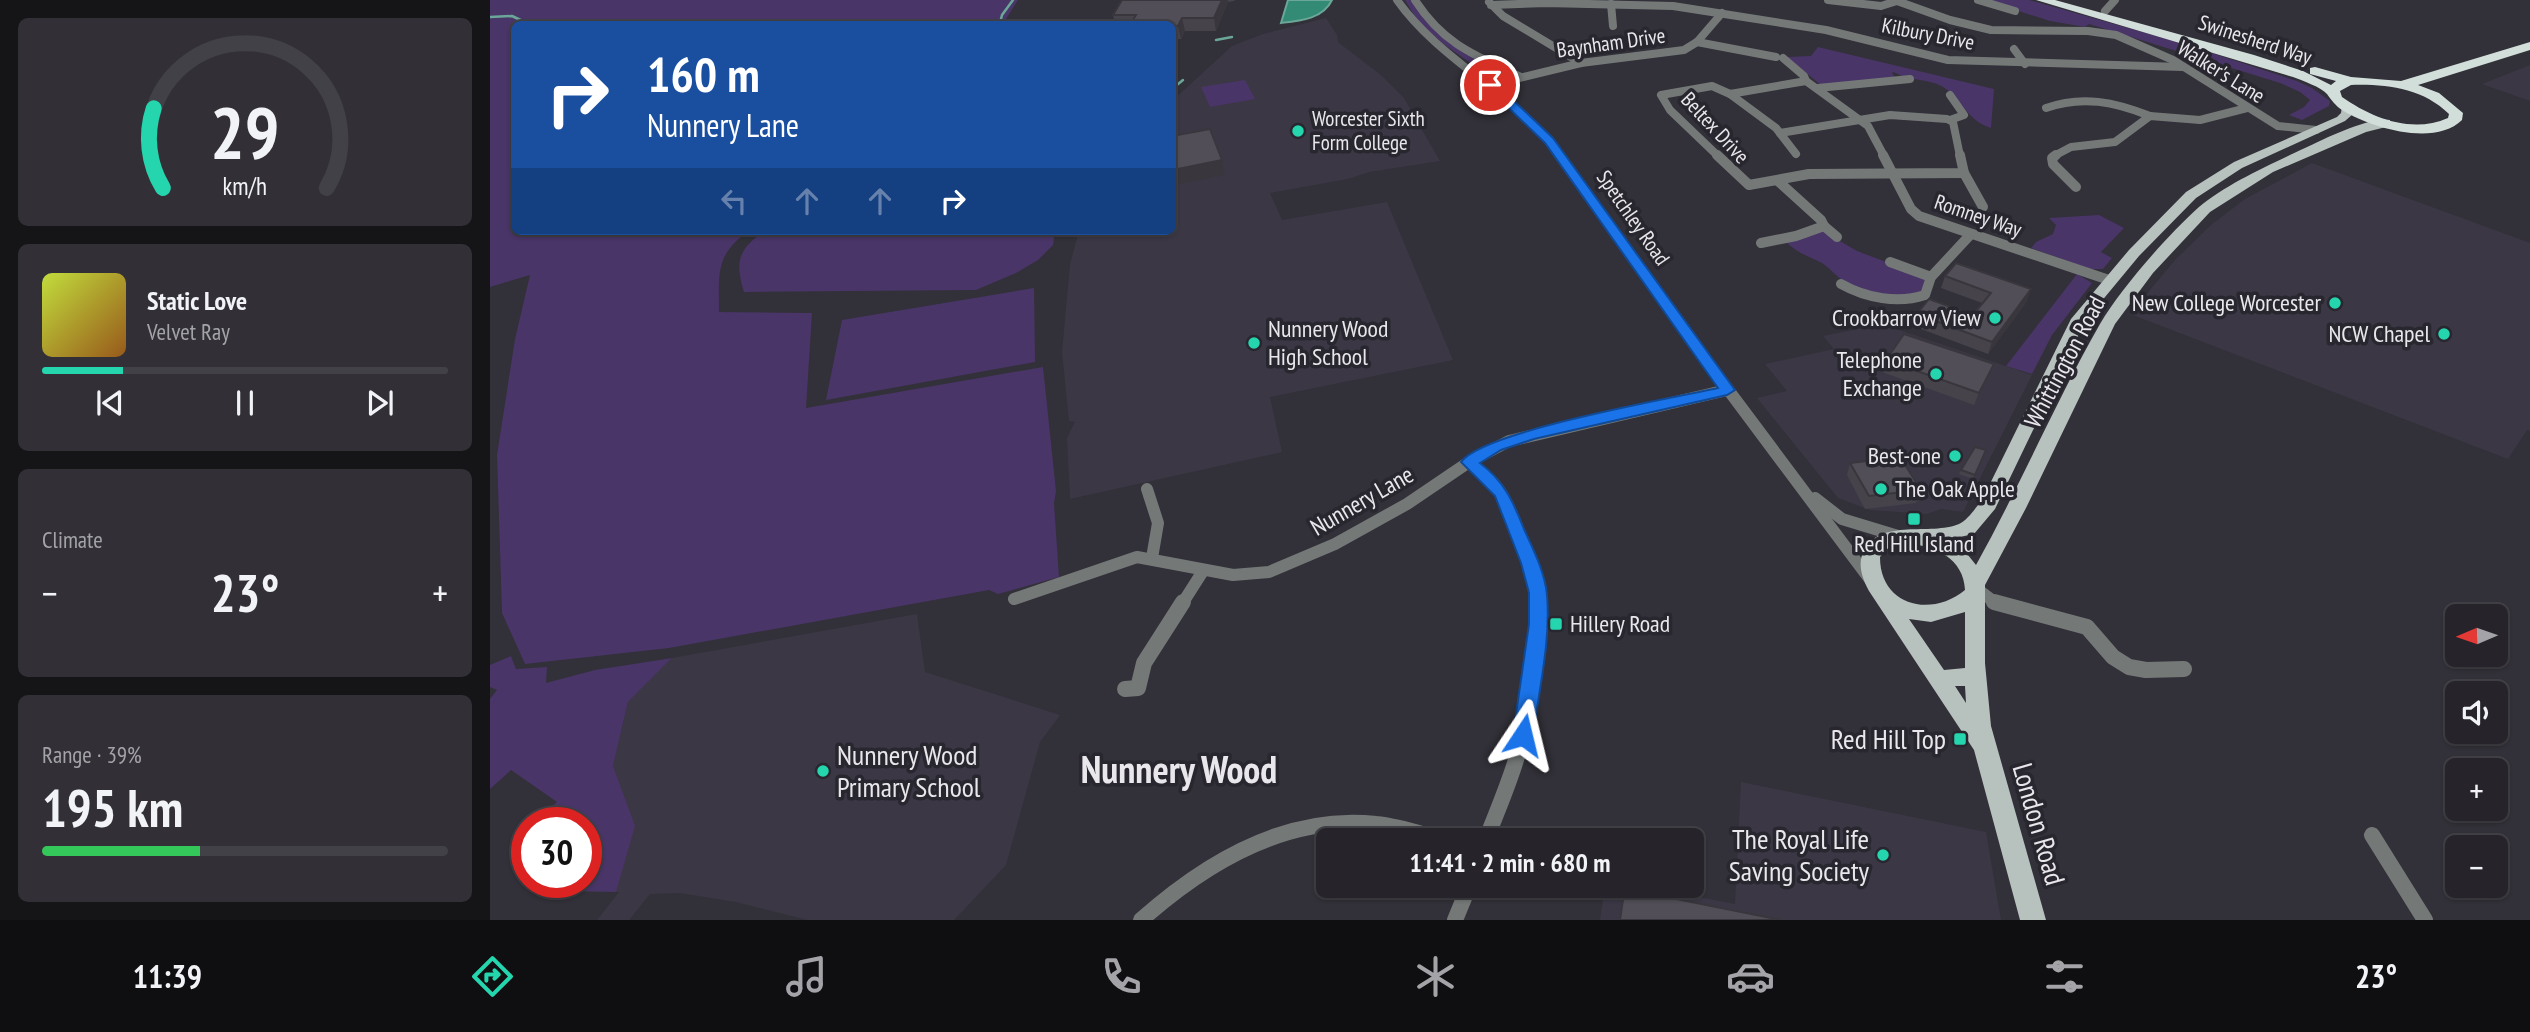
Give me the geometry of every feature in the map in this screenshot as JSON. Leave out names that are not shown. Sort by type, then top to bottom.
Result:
[{"type":"highway","name":"Swinesherd Way","points":[[2042,0],[2249,58],[2298,74],[2333,91]]},
{"type":"highway","name":"Swinesherd Way","points":[[2064,0],[2350,81],[2398,84]]},
{"type":"highway","points":[[2398,84],[2431,78],[2530,46]]},
{"type":"highway","points":[[2441,99],[2442,90],[2457,82],[2530,59]]},
{"type":"highway","points":[[2350,81],[2338,85],[2333,91],[2336,99],[2346,108],[2386,123],[2416,128],[2446,126],[2455,120],[2456,113],[2441,99],[2398,84]]},
{"type":"main road","name":"Whittington Road","points":[[1923,538],[1967,529],[1989,504],[2079,319],[2109,280],[2191,195],[2238,165],[2347,114],[2346,108]]},
{"type":"main road","name":"Whittington Road","points":[[1976,589],[2108,323],[2148,270],[2205,209],[2269,169],[2362,129],[2386,123]]},
{"type":"main road","points":[[1898,536],[1923,538],[1941,543],[1959,556],[1976,589],[1964,606],[1935,614],[1915,613],[1899,607],[1879,591],[1869,566],[1871,554],[1881,543],[1898,536]]},
{"type":"main road","name":"London Road","points":[[1976,589],[1975,676],[1983,746],[2037,919]]},
{"type":"main road","name":"Spetchley Road","points":[[1879,591],[1955,704]]},
{"type":"main road","points":[[1939,679],[1975,676]]},
{"type":"main road","name":"London Road","points":[[1955,704],[1983,746]]},
{"type":"street","name":"Spetchley Road","points":[[1397,0],[1413,23],[1490,85],[1549,140],[1727,390],[1803,489],[1853,561],[1879,591]]},
{"type":"street","points":[[1415,0],[1431,24],[1465,51],[1521,77]]},
{"type":"street","points":[[1828,0],[1874,6],[1899,1]]},
{"type":"street","points":[[1978,0],[2000,9],[2015,10]]},
{"type":"street","points":[[2105,11],[2115,0]]},
{"type":"street","name":"Walker's Lane","points":[[1899,1],[1970,26],[2022,32],[2081,29],[2117,35],[2146,46],[2278,126],[2291,142]]},
{"type":"street","points":[[1490,2],[1520,28],[1581,63]]},
{"type":"street","name":"Kilbury Drive","points":[[1490,2],[1673,6],[1826,30],[1948,60],[2182,67]]},
{"type":"street","points":[[1611,4],[1613,26]]},
{"type":"street","name":"Baynham Drive","points":[[1490,85],[1581,63],[1684,50],[1697,42],[1722,13]]},
{"type":"street","name":"Romney Way","points":[[1697,42],[1780,58],[1804,76],[1806,82],[1818,88],[1872,132],[1911,209],[1919,216],[2109,280]]},
{"type":"street","points":[[2014,49],[2025,64]]},
{"type":"street","points":[[1818,88],[1902,77]]},
{"type":"street","name":"Beltex Drive","points":[[1806,82],[1730,94],[1712,86],[1661,96],[1671,110],[1742,181],[1756,185],[1809,174],[1964,173]]},
{"type":"street","points":[[1730,94],[1780,133],[1793,146],[1796,154]]},
{"type":"street","points":[[1780,133],[1897,115],[1950,120],[1964,115],[1950,95]]},
{"type":"street","points":[[2046,108],[2061,102],[2082,100],[2117,105],[2150,117],[2200,120],[2247,108]]},
{"type":"street","points":[[2076,187],[2053,164],[2055,155],[2072,147],[2114,143],[2137,129],[2150,117]]},
{"type":"street","points":[[1950,120],[1964,173],[1983,207]]},
{"type":"street","name":"Walker's Lane","points":[[2278,126],[2316,130]]},
{"type":"street","points":[[1778,181],[1837,237]]},
{"type":"street","points":[[1761,243],[1796,236],[1824,226]]},
{"type":"street","points":[[1841,284],[1857,298],[1914,300],[1925,295],[1931,277],[1971,234]]},
{"type":"street","points":[[1890,262],[1931,277]]},
{"type":"street","name":"Nunnery Lane","points":[[1014,599],[1136,557],[1152,558],[1203,571],[1233,575],[1258,574],[1298,561],[1407,503],[1496,447],[1531,435],[1727,390]]},
{"type":"street","points":[[1469,462],[1488,477],[1502,494],[1530,563],[1538,593],[1538,624],[1527,715],[1518,754],[1490,828]]},
{"type":"street","points":[[1147,489],[1155,503],[1160,529],[1160,538],[1152,558]]},
{"type":"street","name":"Spetchley Road","points":[[1803,489],[1842,519],[1898,536]]},
{"type":"street","points":[[1125,689],[1138,688],[1144,663],[1203,571]]},
{"type":"street","points":[[1976,589],[1997,604],[2087,627],[2097,633],[2112,656],[2126,667],[2151,671],[2184,669]]},
{"type":"street","points":[[1141,920],[1169,892],[1226,855],[1294,831],[1330,824],[1366,823],[1399,828]]},
{"type":"street","points":[[2372,835],[2425,920]]},
{"type":"street","points":[[1455,920],[1464,898]]},
{"type":"shaded area","points":[[490,0],[1018,0],[1006,19],[1010,21],[511,21],[511,235],[744,235],[730,248],[721,266],[719,312],[812,313],[806,408],[1043,367],[1056,491],[1054,503],[1059,577],[998,594],[989,590],[669,648],[525,664],[502,613],[497,455],[515,339],[530,275],[490,287]]},
{"type":"shaded area","points":[[1288,0],[1332,0],[1317,15],[1281,23]]},
{"type":"shaded area","points":[[1405,0],[1411,0],[1442,37],[1454,46],[1509,75],[1508,77],[1492,78],[1442,43],[1417,20]]},
{"type":"shaded area","points":[[1984,0],[2029,0],[2178,42],[2297,81],[2330,101],[2329,106],[2302,120],[2289,115],[2304,107],[2310,100],[2280,83],[2089,24],[2085,27],[2050,21]]},
{"type":"shaded area","name":"Nunnery Wood High School","points":[[1326,18],[1337,35],[1338,42],[1382,76],[1404,98],[1440,161],[1369,172],[1348,179],[1270,193],[1282,220],[1387,202],[1453,360],[1270,397],[1282,452],[1070,499],[1067,438],[1075,422],[1069,421],[1062,352],[1070,264],[1078,235],[1176,235],[1176,97],[1232,46],[1263,34]]},
{"type":"shaded area","points":[[1818,47],[1994,89],[1991,128],[1974,119],[1943,87],[1894,72],[1894,77],[1822,86],[1787,57],[1811,56]]},
{"type":"shaded area","points":[[2530,65],[2530,101],[2482,84],[2525,67]]},
{"type":"shaded area","points":[[1245,80],[1255,99],[1210,107],[1201,87]]},
{"type":"shaded area","name":"New College Worcester","points":[[2312,163],[2530,243],[2530,431],[2527,430],[2508,459],[2130,314],[2175,260],[2211,225],[2245,199]]},
{"type":"shaded area","points":[[2099,215],[2124,228],[2101,252],[2112,258],[2103,269],[2090,269],[2031,248],[2036,242],[2053,234],[2056,225],[2049,218]]},
{"type":"shaded area","points":[[1821,230],[1857,251],[1926,277],[1922,292],[1894,296],[1855,288],[1822,263],[1785,241]]},
{"type":"shaded area","points":[[760,235],[1054,235],[1053,245],[1038,260],[1016,273],[976,290],[744,292],[739,265],[744,251]]},
{"type":"shaded area","points":[[2077,274],[2092,283],[2052,335],[2032,374],[2006,366]]},
{"type":"shaded area","points":[[1034,288],[1035,362],[826,400],[842,320]]},
{"type":"shaded area","points":[[1882,324],[2032,375],[1963,512],[1941,509],[1927,514],[1870,510],[1838,498],[1757,398],[1787,391],[1765,364],[1834,349],[1823,336]]},
{"type":"shaded area","name":"Nunnery Wood Primary School","points":[[917,614],[925,672],[1060,715],[1040,742],[1006,865],[954,920],[808,920],[736,902],[680,893],[650,894],[629,920],[597,920],[619,892],[602,892],[602,825],[616,776],[613,766],[628,702],[672,658]]},
{"type":"shaded area","points":[[511,656],[516,669],[547,667],[546,683],[595,670],[672,658],[628,702],[613,766],[635,826],[616,892],[602,892],[602,807],[551,807],[557,802],[511,770],[490,789],[490,699],[497,690],[490,687],[490,665]]},
{"type":"shaded area","points":[[1741,782],[1986,832],[2001,920],[1600,920],[1603,898],[1704,898],[1735,904]]},
{"type":"building","points":[[1122,0],[1222,0],[1214,18],[1182,18],[1178,26],[1176,21],[1132,21],[1136,15],[1113,15]]},
{"type":"building","points":[[1210,129],[1222,160],[1176,169],[1176,135]]},
{"type":"building","points":[[1956,263],[2031,289],[1992,342],[1917,314],[1929,299],[1973,315],[1991,293],[1945,276]]},
{"type":"building","points":[[1904,334],[1994,364],[1979,393],[1886,360]]},
{"type":"building","points":[[1975,447],[1986,450],[1975,475],[1961,470]]},
{"type":"building","points":[[1900,457],[1921,490],[1869,496],[1850,463]]},
{"type":"building","points":[[1623,898],[1671,898],[1781,920],[1620,920]]},
{"type":"waterway","points":[[1000,21],[1013,0]]},
{"type":"waterway","points":[[490,17],[512,16],[523,21]]},
{"type":"waterway","points":[[1216,40],[1232,37]]},
{"type":"waterway","points":[[1176,86],[1183,80]]},
{"type":"place","name":"Worcester Sixth Form College","points":[[1298,131]]},
{"type":"place","name":"New College Worcester","points":[[2335,303]]},
{"type":"place","name":"Crookbarrow View","points":[[1995,318]]},
{"type":"place","name":"NCW Chapel","points":[[2444,334]]},
{"type":"place","name":"Nunnery Wood High School","points":[[1254,343]]},
{"type":"place","name":"Telephone Exchange","points":[[1936,374]]},
{"type":"place","name":"Best-one","points":[[1955,456]]},
{"type":"place","name":"The Oak Apple","points":[[1881,489]]},
{"type":"place","name":"Red Hill Island","points":[[1914,519]]},
{"type":"place","name":"Hillery Road","points":[[1556,624]]},
{"type":"place","name":"Red Hill Top","points":[[1960,739]]},
{"type":"place","name":"Nunnery Wood Primary School","points":[[823,771]]},
{"type":"place","name":"The Royal Life Saving Society","points":[[1883,855]]},
{"type":"district","name":"Nunnery Wood","points":[[1179,770]]},
{"type":"route","points":[[1490,85],[1549,140],[1727,390],[1509,441],[1469,462],[1488,477],[1502,494],[1530,563],[1538,593],[1538,624],[1523,735]]}]
